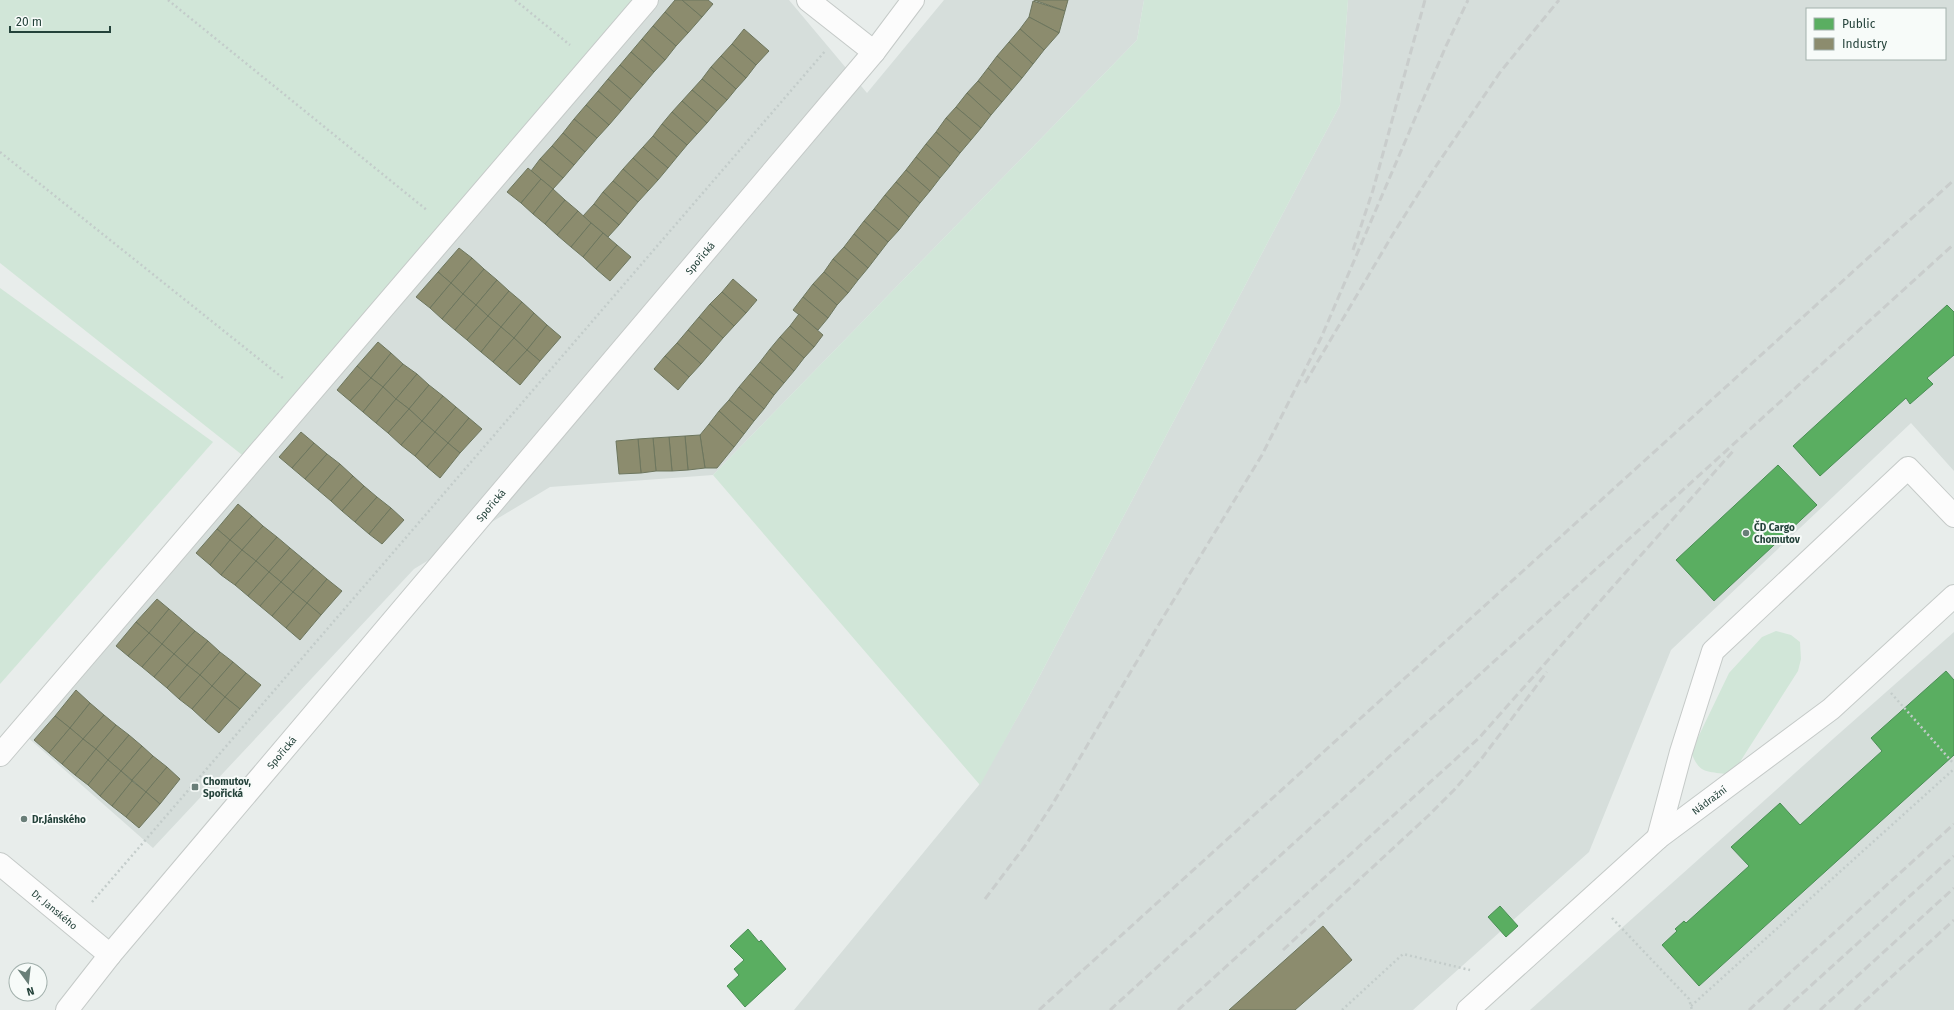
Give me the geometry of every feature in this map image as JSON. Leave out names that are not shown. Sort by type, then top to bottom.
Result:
[{"type":"street","points":[[0,755],[647,0]]},
{"type":"street","points":[[808,0],[844,30],[874,52]]},
{"type":"street","name":"Spořická","points":[[67,1010],[110,955],[874,52],[913,0]]},
{"type":"street","points":[[1658,838],[1681,752],[1713,651],[1908,468],[1954,516]]},
{"type":"street","name":"Nádražní","points":[[1468,1010],[1658,838],[1831,710],[1954,596]]},
{"type":"street","name":"Dr. Janského","points":[[0,864],[110,955]]},
{"type":"path","points":[[168,0],[450,230]]},
{"type":"path","points":[[515,0],[593,64]]},
{"type":"path","points":[[73,924],[844,30]]},
{"type":"path","points":[[0,152],[306,397]]},
{"type":"path","points":[[1872,672],[1954,764]]},
{"type":"path","points":[[1691,1006],[1954,769]]},
{"type":"path","points":[[1592,898],[1689,999],[1692,1010]]},
{"type":"path","points":[[1342,1010],[1403,954],[1503,978]]},
{"type":"shaded area","points":[[647,0],[789,0],[867,93],[944,0],[1144,0],[1137,40],[713,475],[550,487],[414,569],[153,848],[16,727]]},
{"type":"shaded area","points":[[1348,0],[1954,0],[1954,471],[1911,423],[1671,650],[1589,852],[1413,1010],[794,1010],[979,785],[1027,700],[1340,105]]},
{"type":"shaded area","points":[[1954,632],[1954,1010],[1530,1010],[1833,739]]},
{"type":"green space","points":[[0,0],[647,0],[251,462],[0,263]]},
{"type":"green space","points":[[1144,0],[1348,0],[1340,105],[1027,700],[980,785],[713,475],[1137,40]]},
{"type":"green space","points":[[0,288],[213,442],[0,684]]},
{"type":"green space","points":[[1776,631],[1791,635],[1800,642],[1801,659],[1798,671],[1738,765],[1725,774],[1704,770],[1697,764],[1691,752],[1729,673],[1762,637]]},
{"type":"building: Public","points":[[1947,305],[1954,312],[1954,355],[1927,378],[1933,384],[1910,404],[1906,398],[1820,476],[1793,446]]},
{"type":"building: Public","name":"ČD Cargo Chomutov","points":[[1778,465],[1817,505],[1714,601],[1676,560]]},
{"type":"building: Public","points":[[1946,671],[1954,680],[1954,755],[1699,986],[1662,945],[1677,931],[1675,929],[1684,921],[1686,923],[1749,866],[1731,847],[1780,803],[1800,825],[1882,751],[1871,738]]},
{"type":"building: Public","points":[[1500,906],[1518,926],[1506,937],[1488,917]]},
{"type":"building: Public","points":[[748,929],[759,942],[761,940],[786,969],[745,1007],[727,986],[739,975],[734,969],[744,960],[730,946]]},
{"type":"building: Industry","points":[[675,0],[682,0],[702,17],[688,33],[665,12]]},
{"type":"building: Industry","points":[[682,0],[708,0],[713,4],[702,17]]},
{"type":"building: Industry","points":[[1034,0],[1068,0],[1065,11]]},
{"type":"building: Industry","points":[[1033,1],[1065,11],[1059,33],[1029,17]]},
{"type":"building: Industry","points":[[665,12],[688,33],[676,46],[653,26]]},
{"type":"building: Industry","points":[[1029,17],[1059,33],[1044,50],[1020,29]]},
{"type":"building: Industry","points":[[653,26],[676,46],[665,60],[642,39]]},
{"type":"building: Industry","points":[[744,29],[769,51],[756,65],[732,44]]},
{"type":"building: Industry","points":[[1020,29],[1044,50],[1033,64],[1009,42]]},
{"type":"building: Industry","points":[[642,39],[665,60],[654,72],[631,52]]},
{"type":"building: Industry","points":[[1009,42],[1033,64],[1022,78],[997,56]]},
{"type":"building: Industry","points":[[732,44],[756,65],[746,78],[721,56]]},
{"type":"building: Industry","points":[[631,52],[654,72],[643,85],[620,65]]},
{"type":"building: Industry","points":[[721,56],[746,78],[736,89],[711,67]]},
{"type":"building: Industry","points":[[997,56],[1022,78],[1012,90],[988,68]]},
{"type":"building: Industry","points":[[620,65],[643,85],[631,99],[608,79]]},
{"type":"building: Industry","points":[[711,67],[736,89],[727,100],[702,79]]},
{"type":"building: Industry","points":[[988,68],[1012,90],[1002,102],[978,81]]},
{"type":"building: Industry","points":[[608,79],[631,99],[621,111],[598,91]]},
{"type":"building: Industry","points":[[702,79],[727,100],[717,111],[692,90]]},
{"type":"building: Industry","points":[[978,81],[1002,102],[991,115],[967,93]]},
{"type":"building: Industry","points":[[692,90],[717,111],[707,123],[682,101]]},
{"type":"building: Industry","points":[[598,91],[621,111],[609,125],[586,105]]},
{"type":"building: Industry","points":[[967,93],[991,115],[981,128],[956,107]]},
{"type":"building: Industry","points":[[682,101],[707,123],[697,134],[672,112]]},
{"type":"building: Industry","points":[[586,105],[609,125],[597,138],[574,119]]},
{"type":"building: Industry","points":[[956,107],[981,128],[971,140],[946,118]]},
{"type":"building: Industry","points":[[672,112],[697,134],[687,145],[662,124]]},
{"type":"building: Industry","points":[[946,118],[971,140],[960,153],[936,132]]},
{"type":"building: Industry","points":[[574,119],[597,138],[585,152],[563,133]]},
{"type":"building: Industry","points":[[662,124],[687,145],[677,157],[653,136]]},
{"type":"building: Industry","points":[[936,132],[960,153],[950,166],[926,144]]},
{"type":"building: Industry","points":[[563,133],[585,152],[574,165],[552,146]]},
{"type":"building: Industry","points":[[653,136],[677,157],[668,168],[643,147]]},
{"type":"building: Industry","points":[[926,144],[950,166],[940,178],[916,157]]},
{"type":"building: Industry","points":[[552,146],[574,165],[563,178],[540,159]]},
{"type":"building: Industry","points":[[643,147],[668,168],[658,180],[633,158]]},
{"type":"building: Industry","points":[[916,157],[940,178],[930,191],[906,170]]},
{"type":"building: Industry","points":[[633,158],[658,180],[648,191],[623,169]]},
{"type":"building: Industry","points":[[540,159],[563,178],[553,189],[531,171]]},
{"type":"building: Industry","points":[[528,168],[541,179],[521,203],[507,192]]},
{"type":"building: Industry","points":[[623,169],[648,191],[638,202],[613,181]]},
{"type":"building: Industry","points":[[906,170],[930,191],[920,203],[896,182]]},
{"type":"building: Industry","points":[[541,179],[553,189],[533,214],[521,203]]},
{"type":"building: Industry","points":[[613,181],[638,202],[628,214],[603,192]]},
{"type":"building: Industry","points":[[896,182],[920,203],[909,217],[885,195]]},
{"type":"building: Industry","points":[[553,189],[565,200],[545,224],[533,214]]},
{"type":"building: Industry","points":[[603,192],[628,214],[619,225],[594,204]]},
{"type":"building: Industry","points":[[885,195],[909,217],[899,230],[874,209]]},
{"type":"building: Industry","points":[[565,200],[578,211],[557,235],[545,224]]},
{"type":"building: Industry","points":[[594,204],[619,225],[608,237],[583,216]]},
{"type":"building: Industry","points":[[874,209],[899,230],[888,242],[864,221]]},
{"type":"building: Industry","points":[[578,211],[591,223],[571,247],[557,235]]},
{"type":"building: Industry","points":[[864,221],[888,242],[878,255],[854,234]]},
{"type":"building: Industry","points":[[591,223],[603,233],[583,257],[571,247]]},
{"type":"building: Industry","points":[[603,233],[617,245],[596,269],[583,257]]},
{"type":"building: Industry","points":[[854,234],[878,255],[868,268],[844,247]]},
{"type":"building: Industry","points":[[617,245],[631,257],[610,281],[596,269]]},
{"type":"building: Industry","points":[[844,247],[868,268],[858,280],[833,259]]},
{"type":"building: Industry","points":[[459,248],[472,258],[451,283],[438,272]]},
{"type":"building: Industry","points":[[472,258],[484,269],[463,294],[451,283]]},
{"type":"building: Industry","points":[[833,259],[858,280],[848,293],[824,272]]},
{"type":"building: Industry","points":[[484,269],[497,280],[476,305],[463,294]]},
{"type":"building: Industry","points":[[438,272],[451,283],[430,308],[416,297]]},
{"type":"building: Industry","points":[[824,272],[848,293],[837,305],[813,284]]},
{"type":"building: Industry","points":[[733,279],[757,300],[746,313],[722,292]]},
{"type":"building: Industry","points":[[497,280],[509,291],[488,316],[476,305]]},
{"type":"building: Industry","points":[[451,283],[463,294],[442,319],[430,308]]},
{"type":"building: Industry","points":[[813,284],[837,305],[828,318],[803,297]]},
{"type":"building: Industry","points":[[509,291],[522,302],[501,327],[488,316]]},
{"type":"building: Industry","points":[[722,292],[746,313],[734,326],[710,304]]},
{"type":"building: Industry","points":[[463,294],[476,305],[455,330],[442,319]]},
{"type":"building: Industry","points":[[803,297],[828,318],[818,330],[793,310]]},
{"type":"building: Industry","points":[[522,302],[534,313],[514,338],[501,327]]},
{"type":"building: Industry","points":[[710,304],[734,326],[723,338],[699,317]]},
{"type":"building: Industry","points":[[476,305],[488,316],[467,340],[455,330]]},
{"type":"building: Industry","points":[[534,313],[547,325],[527,350],[514,338]]},
{"type":"building: Industry","points":[[799,314],[823,335],[814,347],[790,326]]},
{"type":"building: Industry","points":[[488,316],[501,327],[481,352],[467,340]]},
{"type":"building: Industry","points":[[699,317],[723,338],[712,351],[688,330]]},
{"type":"building: Industry","points":[[547,325],[561,337],[540,361],[527,350]]},
{"type":"building: Industry","points":[[790,326],[814,347],[804,358],[780,337]]},
{"type":"building: Industry","points":[[501,327],[514,338],[493,362],[481,352]]},
{"type":"building: Industry","points":[[688,330],[712,351],[701,364],[677,343]]},
{"type":"building: Industry","points":[[780,337],[804,358],[794,371],[770,349]]},
{"type":"building: Industry","points":[[514,338],[527,350],[506,373],[493,362]]},
{"type":"building: Industry","points":[[378,342],[391,353],[371,378],[357,366]]},
{"type":"building: Industry","points":[[677,343],[701,364],[689,377],[665,356]]},
{"type":"building: Industry","points":[[770,349],[794,371],[784,383],[760,362]]},
{"type":"building: Industry","points":[[527,350],[540,361],[520,385],[506,373]]},
{"type":"building: Industry","points":[[391,353],[403,364],[383,387],[371,378]]},
{"type":"building: Industry","points":[[665,356],[689,377],[678,390],[654,369]]},
{"type":"building: Industry","points":[[760,362],[784,383],[774,395],[750,374]]},
{"type":"building: Industry","points":[[403,364],[417,374],[396,399],[383,387]]},
{"type":"building: Industry","points":[[357,366],[371,378],[350,401],[337,390]]},
{"type":"building: Industry","points":[[417,374],[429,385],[409,409],[396,399]]},
{"type":"building: Industry","points":[[750,374],[774,395],[764,409],[739,387]]},
{"type":"building: Industry","points":[[371,378],[383,387],[363,412],[350,401]]},
{"type":"building: Industry","points":[[429,385],[443,396],[422,421],[409,409]]},
{"type":"building: Industry","points":[[383,387],[396,399],[376,423],[363,412]]},
{"type":"building: Industry","points":[[739,387],[764,409],[754,421],[729,400]]},
{"type":"building: Industry","points":[[443,396],[456,407],[435,432],[422,421]]},
{"type":"building: Industry","points":[[396,399],[409,409],[388,433],[376,423]]},
{"type":"building: Industry","points":[[729,400],[754,421],[744,434],[719,411]]},
{"type":"building: Industry","points":[[456,407],[469,418],[448,443],[435,432]]},
{"type":"building: Industry","points":[[409,409],[422,421],[401,445],[388,433]]},
{"type":"building: Industry","points":[[719,411],[744,434],[734,447],[709,424]]},
{"type":"building: Industry","points":[[469,418],[482,429],[460,453],[448,443]]},
{"type":"building: Industry","points":[[422,421],[435,432],[415,456],[401,445]]},
{"type":"building: Industry","points":[[709,424],[734,447],[717,468],[705,468],[700,435]]},
{"type":"building: Industry","points":[[301,432],[314,443],[292,468],[279,457]]},
{"type":"building: Industry","points":[[435,432],[448,443],[427,467],[415,456]]},
{"type":"building: Industry","points":[[700,435],[705,468],[688,470],[685,436]]},
{"type":"building: Industry","points":[[685,436],[688,470],[672,471],[669,437]]},
{"type":"building: Industry","points":[[669,437],[672,471],[656,471],[653,438]]},
{"type":"building: Industry","points":[[653,438],[656,471],[641,473],[638,439]]},
{"type":"building: Industry","points":[[638,439],[641,473],[619,474],[616,441]]},
{"type":"building: Industry","points":[[314,443],[327,454],[305,479],[292,468]]},
{"type":"building: Industry","points":[[448,443],[460,453],[440,478],[427,467]]},
{"type":"building: Industry","points":[[327,454],[340,464],[318,490],[305,479]]},
{"type":"building: Industry","points":[[340,464],[353,476],[331,501],[318,490]]},
{"type":"building: Industry","points":[[353,476],[364,486],[342,511],[331,501]]},
{"type":"building: Industry","points":[[364,486],[377,497],[355,522],[342,511]]},
{"type":"building: Industry","points":[[377,497],[391,508],[369,534],[355,522]]},
{"type":"building: Industry","points":[[238,504],[252,516],[230,540],[217,529]]},
{"type":"building: Industry","points":[[391,508],[404,520],[382,544],[369,534]]},
{"type":"building: Industry","points":[[252,516],[263,526],[242,550],[230,540]]},
{"type":"building: Industry","points":[[263,526],[277,537],[256,561],[242,550]]},
{"type":"building: Industry","points":[[217,529],[230,540],[210,565],[196,553]]},
{"type":"building: Industry","points":[[277,537],[290,548],[269,572],[256,561]]},
{"type":"building: Industry","points":[[230,540],[242,550],[221,575],[210,565]]},
{"type":"building: Industry","points":[[290,548],[302,558],[281,582],[269,572]]},
{"type":"building: Industry","points":[[242,550],[256,561],[235,585],[221,575]]},
{"type":"building: Industry","points":[[302,558],[314,568],[293,592],[281,582]]},
{"type":"building: Industry","points":[[256,561],[269,572],[248,596],[235,585]]},
{"type":"building: Industry","points":[[314,568],[327,579],[307,603],[293,592]]},
{"type":"building: Industry","points":[[269,572],[281,582],[260,606],[248,596]]},
{"type":"building: Industry","points":[[327,579],[342,591],[321,615],[307,603]]},
{"type":"building: Industry","points":[[281,582],[293,592],[272,616],[260,606]]},
{"type":"building: Industry","points":[[293,592],[307,603],[286,628],[272,616]]},
{"type":"building: Industry","points":[[157,599],[169,609],[149,633],[136,622]]},
{"type":"building: Industry","points":[[307,603],[321,615],[300,640],[286,628]]},
{"type":"building: Industry","points":[[169,609],[182,620],[162,644],[149,633]]},
{"type":"building: Industry","points":[[182,620],[195,631],[174,654],[162,644]]},
{"type":"building: Industry","points":[[136,622],[149,633],[128,656],[116,646]]},
{"type":"building: Industry","points":[[195,631],[208,641],[187,665],[174,654]]},
{"type":"building: Industry","points":[[149,633],[162,644],[142,667],[128,656]]},
{"type":"building: Industry","points":[[208,641],[220,652],[200,675],[187,665]]},
{"type":"building: Industry","points":[[162,644],[174,654],[154,677],[142,667]]},
{"type":"building: Industry","points":[[220,652],[233,662],[212,686],[200,675]]},
{"type":"building: Industry","points":[[174,654],[187,665],[167,688],[154,677]]},
{"type":"building: Industry","points":[[233,662],[246,673],[225,697],[212,686]]},
{"type":"building: Industry","points":[[187,665],[200,675],[179,699],[167,688]]},
{"type":"building: Industry","points":[[246,673],[261,685],[240,709],[225,697]]},
{"type":"building: Industry","points":[[200,675],[212,686],[192,709],[179,699]]},
{"type":"building: Industry","points":[[212,686],[225,697],[205,721],[192,709]]},
{"type":"building: Industry","points":[[76,690],[90,703],[70,728],[55,716]]},
{"type":"building: Industry","points":[[225,697],[240,709],[219,733],[205,721]]},
{"type":"building: Industry","points":[[90,703],[104,715],[83,739],[70,728]]},
{"type":"building: Industry","points":[[104,715],[116,725],[96,749],[83,739]]},
{"type":"building: Industry","points":[[55,716],[70,728],[49,753],[34,740]]},
{"type":"building: Industry","points":[[116,725],[129,735],[108,760],[96,749]]},
{"type":"building: Industry","points":[[70,728],[83,739],[62,764],[49,753]]},
{"type":"building: Industry","points":[[129,735],[142,746],[121,771],[108,760]]},
{"type":"building: Industry","points":[[83,739],[96,749],[75,775],[62,764]]},
{"type":"building: Industry","points":[[142,746],[153,756],[132,780],[121,771]]},
{"type":"building: Industry","points":[[96,749],[108,760],[88,785],[75,775]]},
{"type":"building: Industry","points":[[153,756],[167,767],[146,792],[132,780]]},
{"type":"building: Industry","points":[[108,760],[121,771],[100,796],[88,785]]},
{"type":"building: Industry","points":[[167,767],[180,779],[160,804],[146,792]]},
{"type":"building: Industry","points":[[121,771],[132,781],[112,806],[100,796]]},
{"type":"building: Industry","points":[[132,781],[146,792],[126,817],[112,806]]},
{"type":"building: Industry","points":[[146,792],[160,804],[139,828],[126,817]]},
{"type":"building: Industry","points":[[1323,926],[1352,960],[1295,1010],[1229,1010]]},
{"type":"railway","points":[[1353,250],[1373,190],[1425,0]]},
{"type":"railway","points":[[985,899],[1025,846],[1052,805],[1159,624],[1262,455],[1321,338],[1446,46],[1468,0]]},
{"type":"railway","points":[[1305,383],[1393,234],[1434,169],[1501,71],[1559,0]]},
{"type":"railway","points":[[1039,1010],[1954,180]]},
{"type":"railway","points":[[1110,1010],[1954,244]]},
{"type":"railway","points":[[1178,1010],[1479,738],[1735,449]]},
{"type":"railway","points":[[1283,950],[1428,816],[1454,790],[1482,758],[1547,672]]},
{"type":"railway","points":[[1749,1010],[1954,824]]},
{"type":"railway","points":[[1784,1010],[1954,856]]},
{"type":"railway","points":[[1820,1010],[1954,888]]},
{"type":"railway","points":[[1855,1010],[1954,920]]},
{"type":"place","name":"ČD Cargo Chomutov","points":[[1746,533]]},
{"type":"place","name":"Chomutov, Spořická","points":[[195,787]]},
{"type":"place","name":"Dr.Jánského","points":[[24,819]]}]
